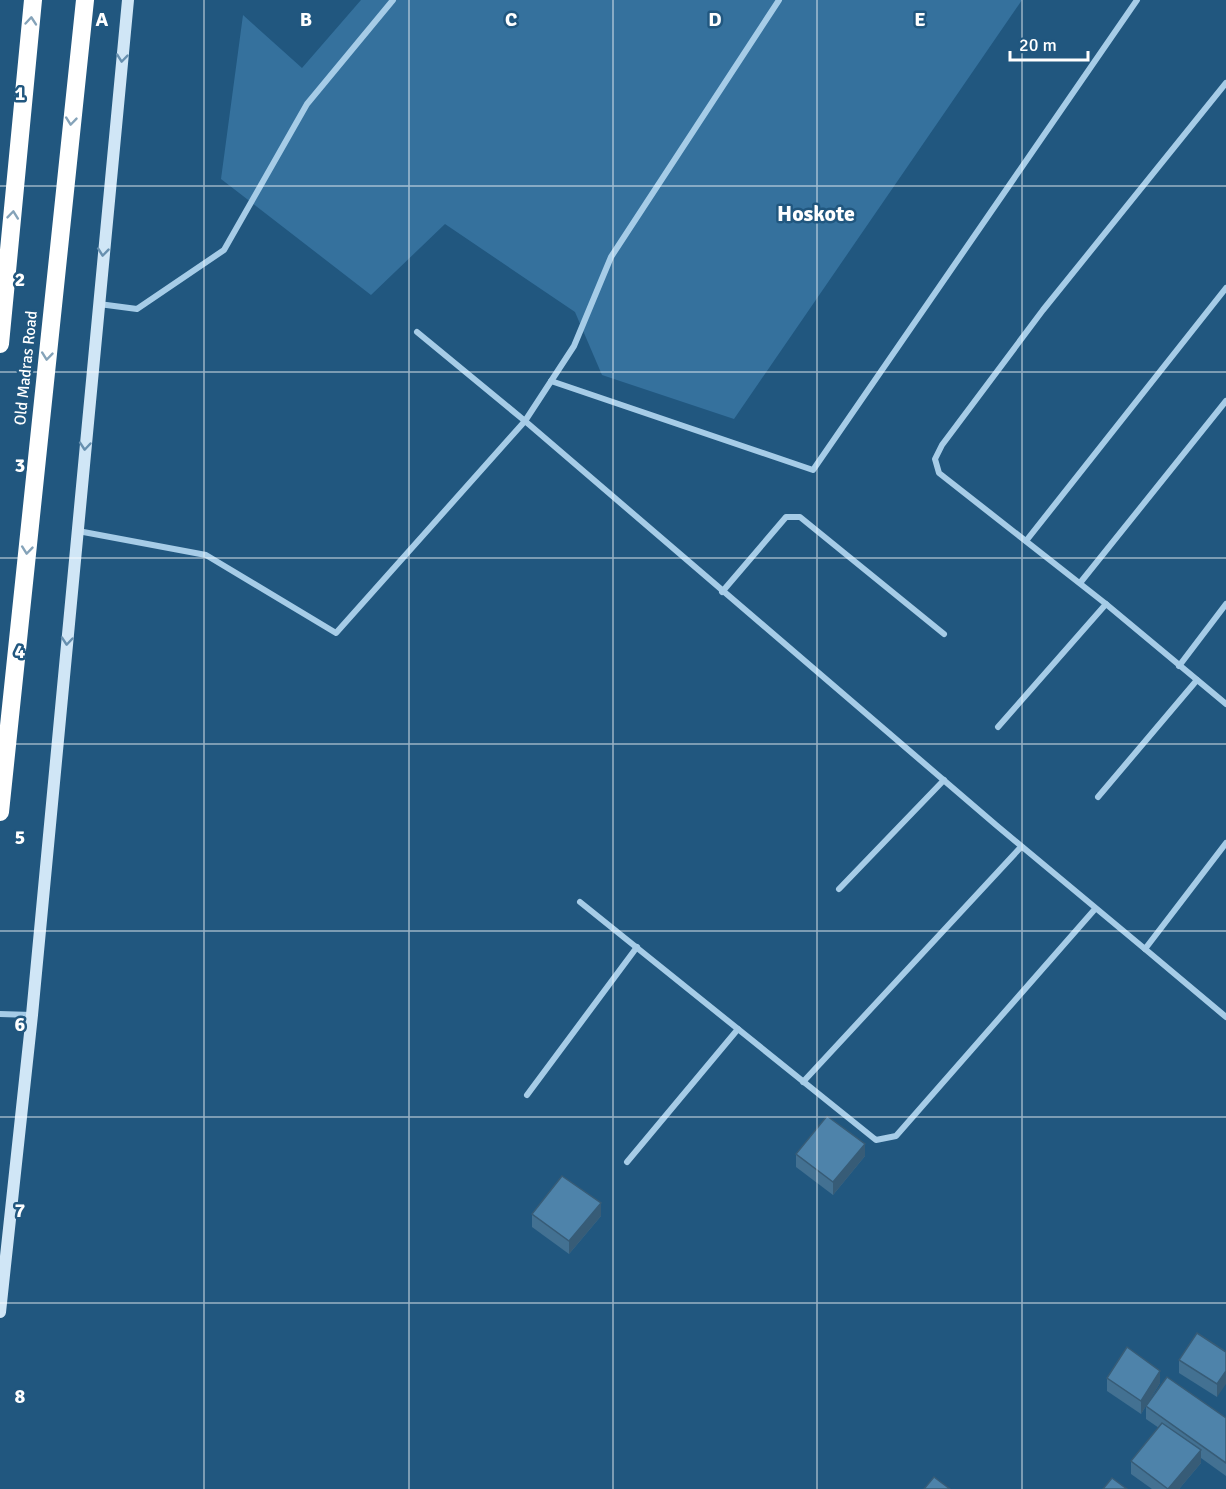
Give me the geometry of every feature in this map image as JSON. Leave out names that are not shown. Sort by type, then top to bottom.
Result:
[{"type":"highway","name":"Old Madras Road","points":[[0,344],[5,294],[5,253],[33,0]]},
{"type":"highway","name":"Old Madras Road","points":[[0,812],[85,0]]},
{"type":"street","points":[[0,1312],[32,1015],[128,0]]},
{"type":"street","points":[[98,304],[137,309],[224,250],[307,104],[393,0]]},
{"type":"street","points":[[78,531],[206,555],[336,633],[525,421],[574,346],[611,257],[779,0]]},
{"type":"street","points":[[551,381],[813,470],[1137,0]]},
{"type":"street","points":[[1226,83],[1043,310],[942,445],[935,459],[939,473],[1080,583],[1226,704]]},
{"type":"street","points":[[1026,541],[1226,288]]},
{"type":"street","points":[[417,332],[525,421],[1021,847],[1226,1017]]},
{"type":"street","points":[[1080,583],[1226,401]]},
{"type":"street","points":[[722,592],[786,517],[800,517],[944,634]]},
{"type":"street","points":[[998,727],[1106,604]]},
{"type":"street","points":[[1179,666],[1226,604]]},
{"type":"street","points":[[1098,797],[1197,680]]},
{"type":"street","points":[[839,889],[944,780]]},
{"type":"street","points":[[1145,949],[1226,842]]},
{"type":"street","points":[[803,1082],[1021,847]]},
{"type":"street","points":[[580,902],[876,1140],[896,1136],[1095,909]]},
{"type":"street","points":[[527,1095],[637,947]]},
{"type":"street","points":[[0,1014],[32,1015]]},
{"type":"street","points":[[627,1162],[738,1029]]},
{"type":"shaded area","points":[[361,0],[1022,0],[734,419],[602,375],[575,312],[445,224],[371,295],[221,179],[243,15],[302,68]]},
{"type":"building","points":[[827,1116],[865,1144],[833,1182],[796,1154]]},
{"type":"building","points":[[562,1176],[601,1203],[569,1241],[532,1214]]},
{"type":"building","points":[[1197,1333],[1226,1352],[1226,1371],[1217,1384],[1179,1360]]},
{"type":"building","points":[[1127,1347],[1160,1371],[1141,1401],[1107,1378]]},
{"type":"building","points":[[1167,1377],[1226,1418],[1226,1463],[1146,1406]]},
{"type":"building","points":[[1162,1423],[1201,1450],[1168,1489],[1131,1461]]},
{"type":"building","points":[[934,1477],[950,1489],[924,1489]]},
{"type":"building","points":[[1112,1478],[1127,1489],[1103,1489]]},
{"type":"district","name":"Hoskote","points":[[816,213]]}]
